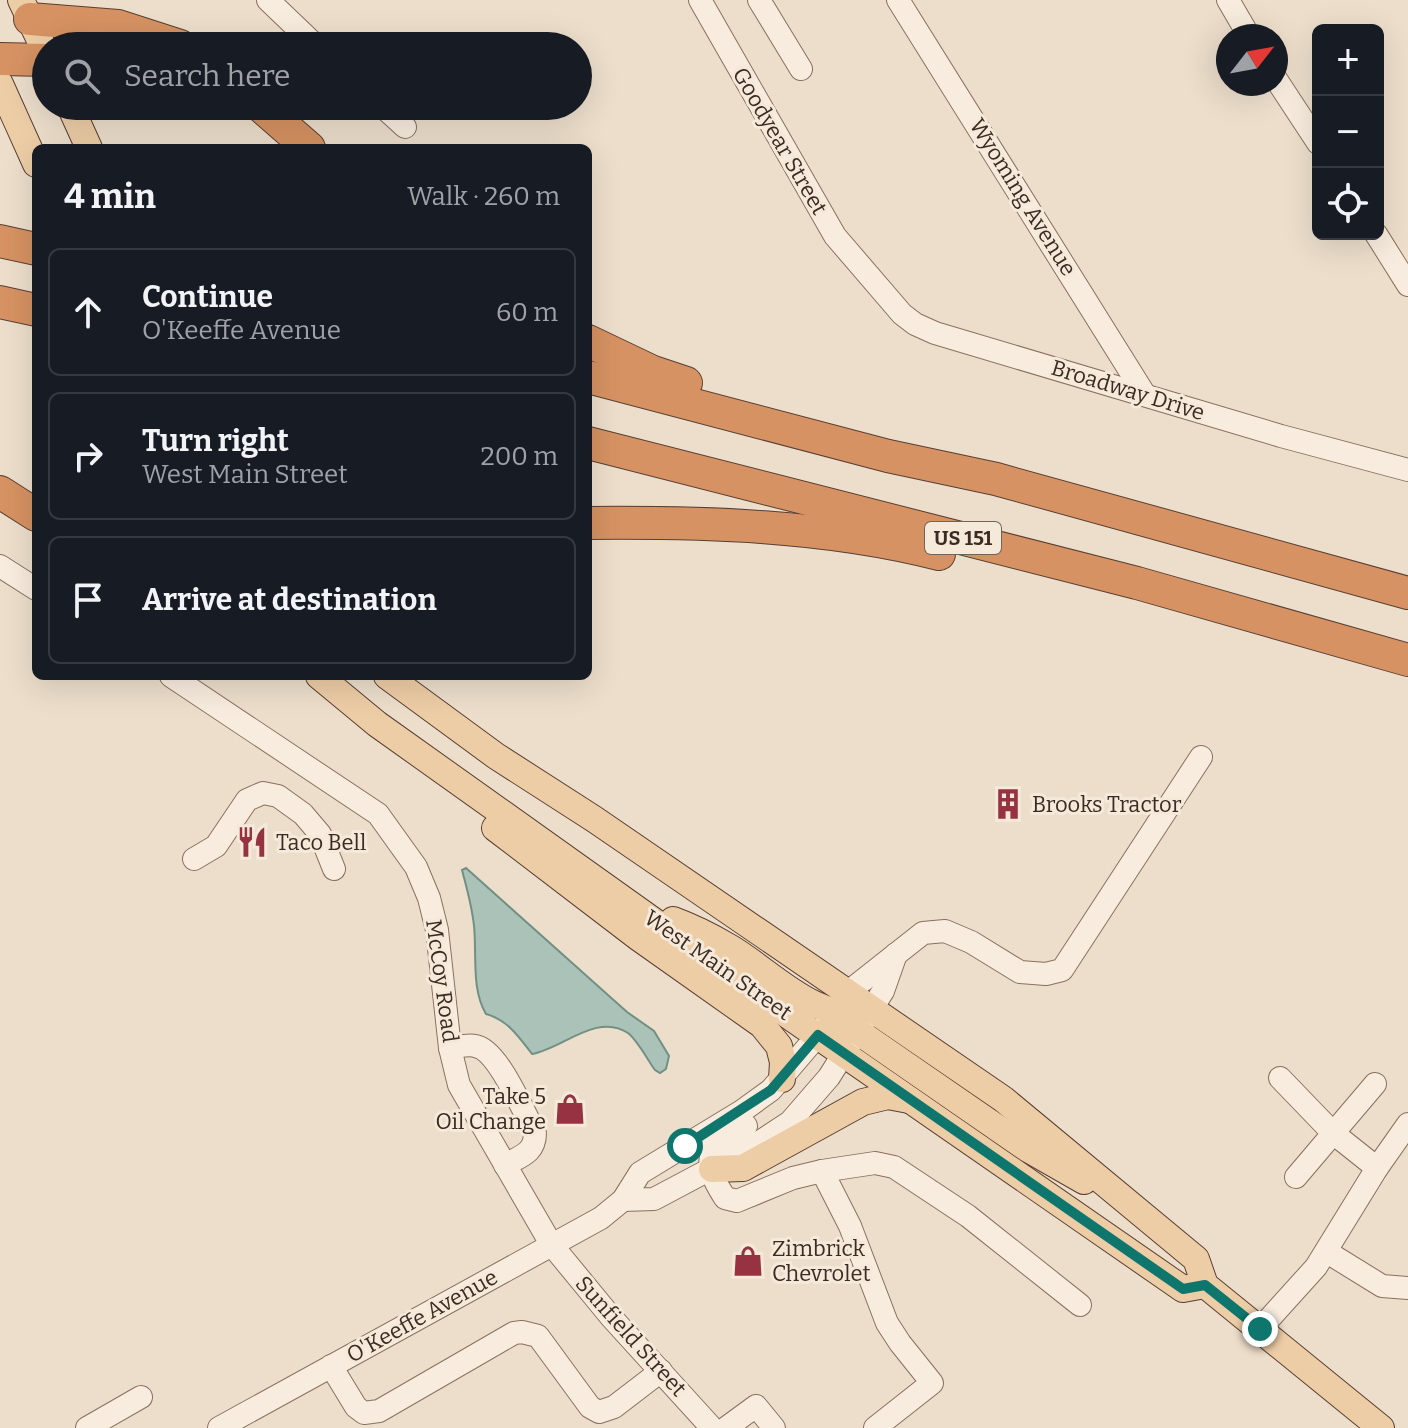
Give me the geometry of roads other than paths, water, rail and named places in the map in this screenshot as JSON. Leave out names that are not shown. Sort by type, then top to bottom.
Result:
[{"type":"highway","points":[[26,9],[137,32]]},
{"type":"highway","points":[[0,59],[32,60]]},
{"type":"highway","points":[[277,120],[304,144]]},
{"type":"highway","points":[[0,302],[32,309]]},
{"type":"highway","points":[[592,343],[653,372],[782,413],[888,456]]},
{"type":"highway","points":[[592,378],[888,456],[996,479],[1408,593]]},
{"type":"highway","name":"US 151","points":[[592,444],[1123,579],[1408,660]]},
{"type":"highway","points":[[0,492],[32,512]]},
{"type":"highway","points":[[592,523],[696,522],[907,546],[991,567],[1336,640]]},
{"type":"main road","points":[[26,9],[36,32]]},
{"type":"main road","points":[[0,84],[32,155]]},
{"type":"main road","points":[[76,120],[87,144]]},
{"type":"main road","name":"West Main Street","points":[[324,680],[377,724],[818,1035],[850,1042],[909,1100],[1183,1289],[1205,1285]]},
{"type":"main road","name":"West Main Street","points":[[392,680],[496,756],[607,828],[840,1002],[871,1009],[1003,1099],[1196,1259],[1205,1285],[1381,1428]]},
{"type":"main road","points":[[435,765],[462,804],[639,938],[762,1025],[779,1046],[783,1062],[777,1085]]},
{"type":"main road","points":[[631,903],[731,948],[799,996],[840,1002]]},
{"type":"main road","points":[[850,1042],[1136,1211]]},
{"type":"main road","points":[[712,1169],[743,1168],[863,1102],[888,1096],[909,1100]]},
{"type":"street","points":[[268,0],[301,32]]},
{"type":"street","name":"Goodyear Street","points":[[700,0],[835,236],[868,276]]},
{"type":"street","points":[[759,0],[801,69]]},
{"type":"street","name":"Wyoming Avenue","points":[[898,0],[1145,395]]},
{"type":"street","points":[[1228,0],[1242,24]]},
{"type":"street","points":[[1287,96],[1312,134]]},
{"type":"street","points":[[397,120],[405,127]]},
{"type":"street","points":[[1380,240],[1408,285]]},
{"type":"street","name":"Broadway Drive","points":[[868,276],[902,314],[925,329],[1408,470]]},
{"type":"street","points":[[0,566],[32,586]]},
{"type":"street","name":"McCoy Road","points":[[177,680],[378,814],[401,843],[416,867],[432,909],[450,1048],[459,1085],[551,1244]]},
{"type":"street","name":"O'Keeffe Avenue","points":[[219,1428],[601,1218],[623,1200],[640,1173],[777,1085],[818,1035],[840,1002],[923,933],[945,931],[971,942],[1020,972],[1046,974],[1062,970],[1201,757]]},
{"type":"street","points":[[194,859],[216,846],[247,800],[263,793],[278,796],[303,814],[320,834],[334,869]]},
{"type":"street","name":"O'Keeffe Avenue","points":[[623,1200],[654,1199],[712,1169],[790,1122],[811,1100],[883,991],[896,954]]},
{"type":"street","points":[[450,1048],[476,1045],[489,1052],[535,1133],[531,1151],[505,1165]]},
{"type":"street","points":[[1280,1078],[1333,1133],[1377,1168]]},
{"type":"street","points":[[1296,1177],[1375,1084]]},
{"type":"street","points":[[777,1085],[754,1121],[730,1135],[711,1152],[709,1162],[725,1198],[737,1201],[793,1178],[822,1171],[875,1163],[894,1167],[968,1216],[1080,1305]]},
{"type":"street","points":[[1260,1329],[1327,1252],[1377,1168],[1408,1124]]},
{"type":"street","points":[[822,1171],[850,1226],[887,1323],[932,1383],[875,1428]]},
{"type":"street","name":"Sunfield Street","points":[[551,1244],[611,1317],[712,1428]]},
{"type":"street","points":[[1327,1252],[1382,1286],[1408,1288]]},
{"type":"street","points":[[331,1366],[356,1407],[364,1413],[379,1411],[514,1333],[538,1336],[590,1407],[599,1412],[614,1407],[661,1371]]},
{"type":"street","points":[[87,1428],[141,1397]]},
{"type":"street","points":[[726,1428],[756,1406],[774,1428]]},
{"type":"place","name":"Brooks Tractor","points":[[1008,804]]},
{"type":"place","name":"Taco Bell","points":[[252,842]]},
{"type":"place","name":"Take 5 Oil Change","points":[[570,1109]]},
{"type":"place","name":"Zimbrick Chevrolet","points":[[748,1261]]}]
